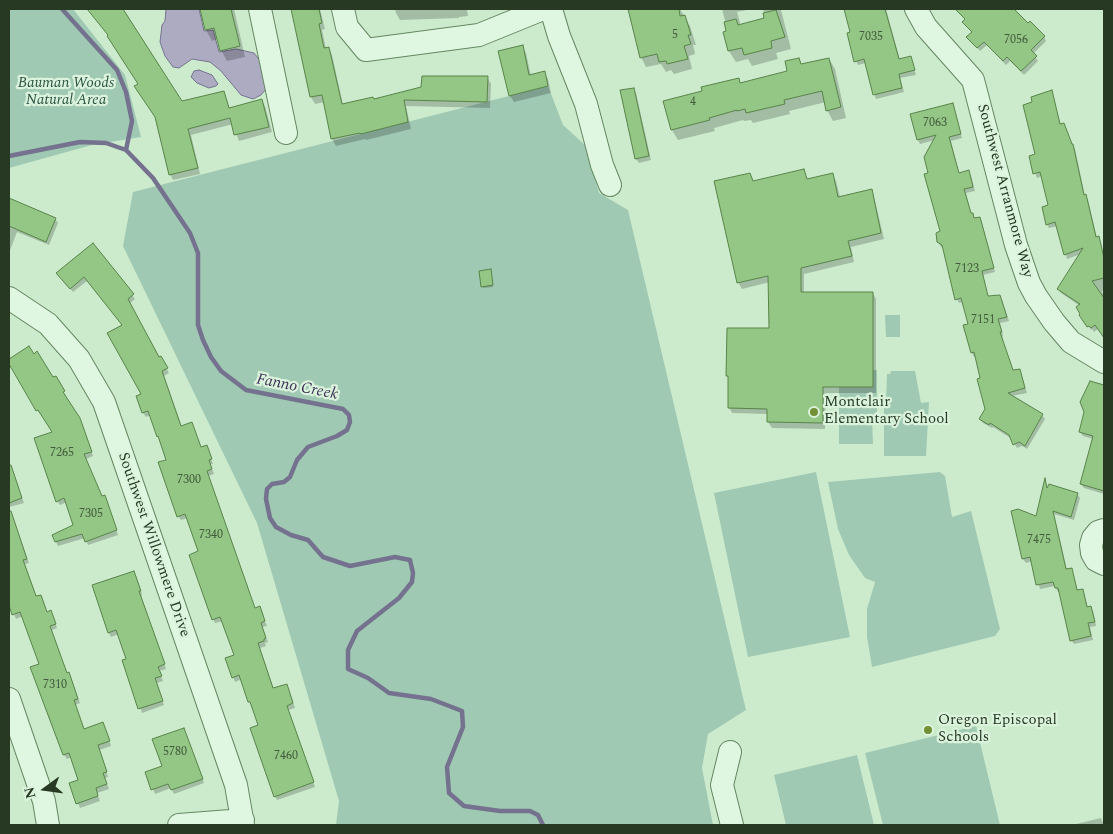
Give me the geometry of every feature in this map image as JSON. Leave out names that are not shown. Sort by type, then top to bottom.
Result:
[{"type":"street","points":[[260,9],[286,132]]},
{"type":"street","points":[[343,9],[347,27],[366,50],[479,35],[543,9]]},
{"type":"street","points":[[551,9],[586,104],[604,171],[610,185]]},
{"type":"street","name":"Southwest Arranmore Way","points":[[916,9],[926,27],[973,80],[1016,245],[1029,283],[1054,322],[1071,342],[1104,362]]},
{"type":"street","name":"Southwest Willowmere Drive","points":[[9,298],[48,324],[79,359],[104,402],[236,785],[243,823]]},
{"type":"street","points":[[1104,530],[1098,532],[1093,538],[1091,545],[1092,553],[1096,560],[1104,564]]},
{"type":"street","points":[[9,699],[44,801],[48,825]]},
{"type":"street","points":[[730,752],[722,785],[732,825]]},
{"type":"street","points":[[179,825],[243,823]]},
{"type":"green space","name":"Bauman Woods Natural Area","points":[[9,9],[73,9],[125,75],[141,137],[92,145],[9,168]]},
{"type":"green space","points":[[548,86],[563,125],[586,146],[599,193],[628,210],[746,710],[708,734],[702,768],[713,825],[336,825],[339,801],[257,523],[123,246],[133,192]]},
{"type":"green space","points":[[885,315],[900,315],[900,337],[886,337]]},
{"type":"green space","points":[[839,370],[877,370],[877,416],[872,416],[873,444],[839,444]]},
{"type":"green space","points":[[891,371],[915,371],[921,403],[929,402],[926,456],[884,456],[884,403],[886,402],[887,374],[890,374]]},
{"type":"green space","points":[[816,472],[850,637],[748,657],[714,493]]},
{"type":"green space","points":[[940,472],[945,476],[952,517],[971,511],[1000,629],[995,636],[872,667],[867,637],[867,609],[875,582],[865,578],[849,555],[838,529],[828,482]]},
{"type":"green space","points":[[976,726],[1000,825],[883,825],[865,753]]},
{"type":"green space","points":[[857,755],[874,825],[786,825],[774,775]]},
{"type":"water","points":[[166,9],[199,9],[204,31],[213,30],[219,52],[236,49],[254,53],[262,63],[266,89],[261,95],[253,99],[241,95],[221,71],[210,62],[192,59],[179,68],[173,67],[165,56],[160,42]]},
{"type":"water","points":[[199,70],[212,75],[218,84],[209,88],[197,83],[191,77],[194,71]]},
{"type":"building","points":[[87,9],[123,9],[182,101],[224,91],[229,108],[262,99],[269,127],[234,135],[230,118],[188,129],[198,168],[169,175],[155,117],[134,86],[138,84],[108,35]]},
{"type":"building","points":[[200,9],[231,9],[240,46],[220,51],[214,28],[205,30]]},
{"type":"building","points":[[291,9],[319,9],[322,23],[319,24],[324,48],[329,47],[342,104],[373,97],[374,99],[421,87],[422,76],[488,76],[487,102],[404,100],[408,122],[361,134],[331,139],[322,95],[310,97]]},
{"type":"building","points":[[628,9],[679,9],[680,16],[685,15],[691,35],[688,35],[691,44],[684,46],[688,59],[667,64],[666,61],[659,62],[657,54],[640,58]]},
{"type":"building","points":[[844,9],[885,9],[899,59],[911,56],[915,70],[899,74],[902,88],[873,95],[864,59],[854,62],[847,33],[850,32]]},
{"type":"building","points":[[955,9],[1014,9],[1045,36],[1031,50],[1037,56],[1021,71],[1007,57],[1003,61],[984,42],[977,48],[966,37],[972,32],[962,22],[965,19]]},
{"type":"building","points":[[776,10],[785,37],[771,41],[772,48],[744,55],[742,48],[728,51],[723,32],[726,31],[724,22],[736,19],[738,25],[764,18],[763,13]]},
{"type":"building","points":[[523,45],[529,75],[545,71],[548,86],[509,96],[498,51]]},
{"type":"building","points":[[799,58],[801,64],[829,58],[841,107],[826,111],[822,91],[784,100],[785,104],[746,113],[745,109],[737,110],[709,118],[710,120],[671,130],[663,101],[702,91],[701,87],[739,78],[740,83],[787,71],[785,61]]},
{"type":"building","points":[[634,88],[649,156],[635,159],[620,90]]},
{"type":"building","points":[[1052,90],[1060,124],[1064,123],[1073,144],[1084,195],[1086,194],[1096,237],[1099,236],[1104,258],[1104,278],[1092,281],[1104,298],[1104,338],[1095,325],[1091,328],[1087,327],[1076,307],[1080,304],[1057,289],[1083,248],[1064,255],[1055,222],[1046,225],[1042,207],[1048,205],[1040,172],[1033,174],[1029,156],[1035,154],[1023,105],[1032,102],[1031,97]]},
{"type":"building","points":[[953,103],[961,134],[949,137],[959,173],[969,170],[973,187],[964,189],[971,213],[973,213],[974,218],[980,217],[994,268],[982,271],[988,296],[1000,295],[1007,317],[998,319],[1002,332],[1000,332],[1013,370],[1020,369],[1025,388],[1008,393],[1043,414],[1025,446],[1019,442],[1013,445],[1009,435],[990,423],[989,425],[979,419],[985,409],[977,379],[980,378],[974,352],[971,353],[963,325],[968,324],[961,298],[955,300],[942,245],[937,242],[936,233],[940,231],[924,174],[928,173],[924,157],[936,135],[917,140],[910,114]]},
{"type":"building","points":[[804,169],[807,179],[833,173],[838,197],[872,189],[881,233],[848,241],[852,256],[801,268],[801,292],[873,292],[873,387],[823,387],[823,423],[767,422],[767,409],[728,408],[728,376],[726,376],[727,328],[769,328],[768,276],[737,283],[714,181],[750,173],[753,181]]},
{"type":"building","points":[[9,198],[56,218],[46,242],[9,226]]},
{"type":"building","points":[[93,243],[134,294],[128,299],[159,357],[161,356],[168,368],[162,371],[181,426],[192,422],[201,447],[207,445],[212,459],[209,460],[212,469],[207,471],[255,608],[260,606],[265,621],[261,623],[266,638],[258,643],[273,688],[287,684],[293,703],[287,706],[314,782],[274,797],[250,728],[258,725],[250,702],[248,702],[239,675],[232,678],[225,658],[234,655],[220,617],[212,620],[189,555],[198,551],[185,514],[177,517],[158,462],[166,460],[158,436],[148,411],[142,413],[136,396],[141,394],[107,333],[122,325],[84,277],[70,289],[56,273]]},
{"type":"building","points":[[491,269],[493,285],[481,287],[479,271]]},
{"type":"building","points":[[29,346],[34,354],[37,351],[53,377],[56,376],[65,391],[63,392],[80,418],[92,452],[84,454],[102,496],[105,495],[117,530],[85,542],[82,534],[55,542],[52,535],[73,525],[64,498],[56,502],[34,438],[52,432],[38,410],[36,411],[9,364],[9,359]]},
{"type":"building","points":[[1090,381],[1104,385],[1104,491],[1080,484],[1093,436],[1079,432],[1084,412],[1080,402]]},
{"type":"building","points":[[9,465],[11,465],[22,498],[9,503]]},
{"type":"building","points":[[1045,478],[1047,488],[1049,484],[1078,493],[1071,517],[1053,511],[1066,569],[1072,568],[1077,590],[1083,589],[1087,607],[1091,606],[1095,622],[1088,623],[1091,636],[1070,641],[1058,588],[1055,588],[1053,582],[1036,585],[1030,557],[1022,559],[1011,511],[1018,509],[1036,516]]},
{"type":"building","points":[[9,511],[11,511],[27,559],[23,560],[36,596],[41,595],[47,612],[51,610],[56,624],[50,626],[78,699],[74,700],[84,729],[103,722],[110,741],[98,745],[107,772],[103,773],[107,784],[96,788],[98,796],[76,804],[69,783],[78,780],[69,753],[63,755],[30,667],[39,664],[20,612],[12,615],[9,605]]},
{"type":"building","points":[[134,571],[141,591],[139,591],[165,664],[158,667],[162,676],[155,678],[163,701],[138,709],[122,660],[126,659],[116,630],[108,633],[92,585]]},
{"type":"building","points":[[184,728],[203,779],[171,790],[168,784],[151,790],[145,772],[162,766],[152,739]]},
{"type":"waterway","points":[[62,9],[117,70],[126,92],[132,121],[126,150]]},
{"type":"waterway","name":"Fanno Creek","points":[[9,156],[80,142],[106,143],[126,150],[153,178],[190,233],[198,253],[198,325],[211,357],[221,371],[246,390],[343,409],[349,415],[350,422],[347,430],[337,436],[308,447],[297,460],[290,477],[284,482],[272,484],[267,489],[266,499],[270,518],[276,527],[291,535],[308,540],[323,557],[350,566],[395,557],[410,560],[413,573],[412,582],[399,598],[357,631],[348,650],[348,669],[368,678],[389,693],[431,699],[462,711],[463,727],[447,767],[449,793],[464,806],[500,811],[530,811],[538,815],[543,825]]},
{"type":"place","name":"Montclair Elementary School","points":[[814,412]]},
{"type":"place","name":"Oregon Episcopal Schools","points":[[928,730]]}]
